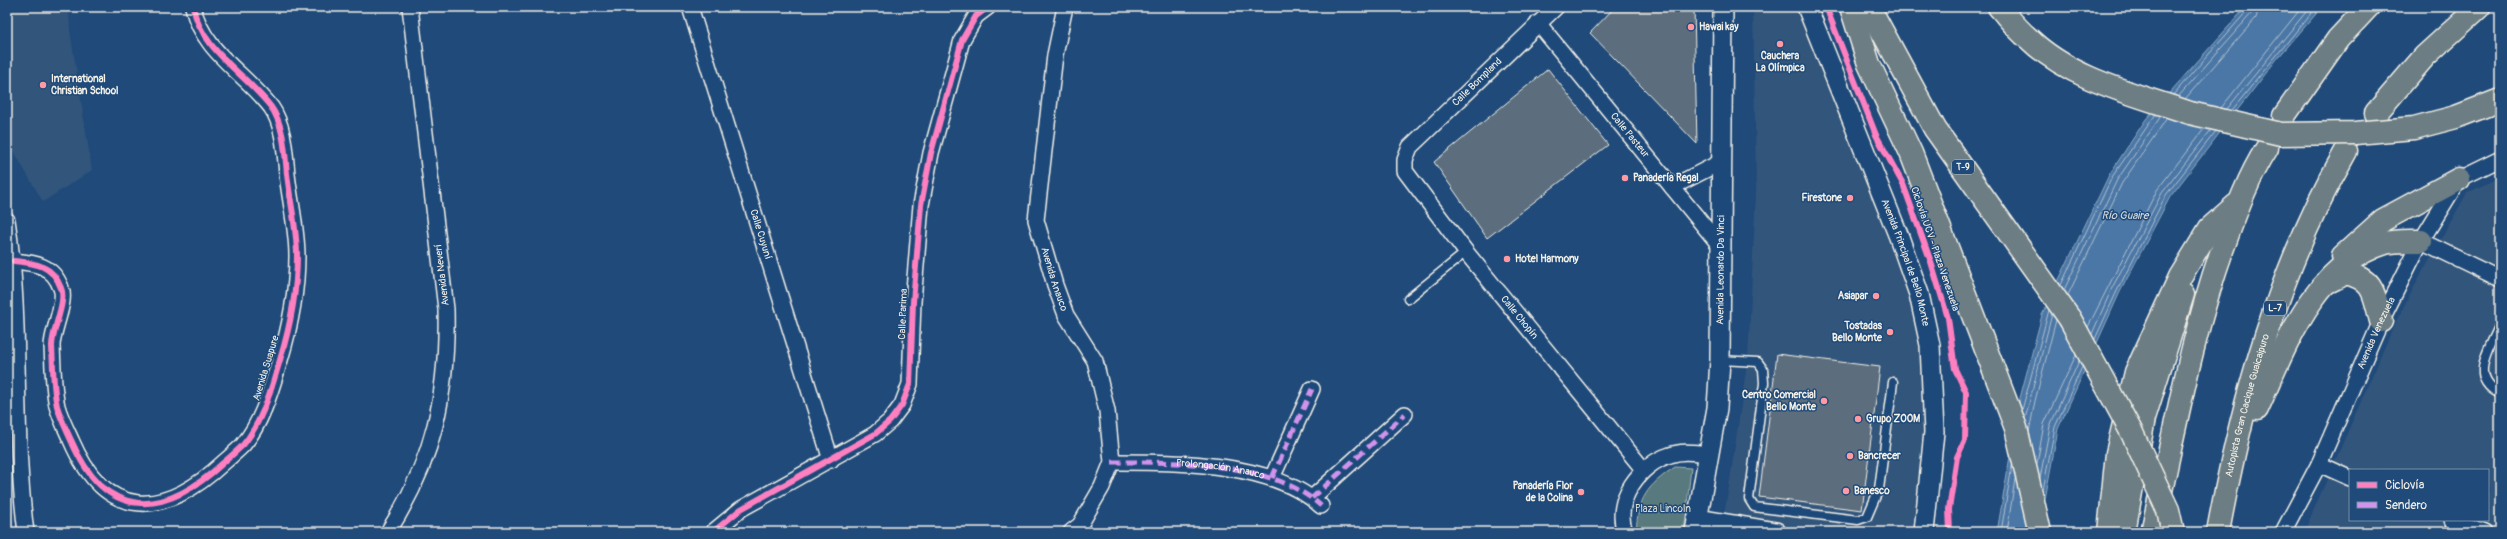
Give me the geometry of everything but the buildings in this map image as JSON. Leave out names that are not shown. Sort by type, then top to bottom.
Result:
[{"type":"highway","points":[[1851,7],[1869,64],[1911,154],[2016,428],[2040,532]]},
{"type":"highway","name":"T-9","points":[[1869,7],[1935,128],[2070,319],[2132,432],[2168,510],[2173,532]]},
{"type":"highway","points":[[1999,7],[2028,39],[2059,62],[2088,78],[2190,114],[2281,134],[2355,133],[2414,128],[2456,118],[2500,100]]},
{"type":"highway","points":[[2284,116],[2334,44],[2368,7]]},
{"type":"highway","points":[[2376,113],[2425,56],[2479,7]]},
{"type":"highway","points":[[2152,532],[2206,297],[2239,202],[2252,172],[2267,148]]},
{"type":"highway","name":"Autopista Gran Cacique Guaicaipuro","points":[[2218,532],[2228,474],[2272,318],[2293,258],[2320,197],[2346,151]]},
{"type":"highway","points":[[2228,474],[2289,342],[2312,299],[2325,283],[2344,254],[2383,220],[2459,179]]},
{"type":"highway","points":[[2109,532],[2117,453],[2136,372],[2180,276],[2210,228],[2239,202]]},
{"type":"highway","points":[[2124,532],[2144,418],[2186,285],[2239,202]]},
{"type":"highway","points":[[2325,283],[2356,257],[2385,243],[2422,240]]},
{"type":"highway","points":[[2325,283],[2346,272],[2362,278],[2373,289],[2381,321]]},
{"type":"street","name":"Avenida Suapure","points":[[14,260],[40,264],[56,275],[63,291],[52,343],[57,406],[84,466],[112,494],[130,503],[150,504],[168,500],[189,491],[244,444],[269,396],[292,314],[296,280],[296,247],[284,140],[273,109],[210,45],[196,23],[193,7]]},
{"type":"street","name":"Avenida Neverí","points":[[388,532],[400,512],[423,465],[432,436],[443,394],[447,338],[446,309],[410,7]]},
{"type":"street","name":"Calle Cuyuní","points":[[690,7],[832,460]]},
{"type":"street","name":"Calle Parima","points":[[713,532],[741,509],[832,460],[875,434],[890,421],[902,405],[910,384],[913,302],[921,205],[931,153],[962,40],[976,16],[988,7]]},
{"type":"street","name":"Avenida Anauco","points":[[1066,7],[1055,55],[1036,220],[1055,285],[1066,315],[1095,361],[1107,411],[1112,462]]},
{"type":"street","name":"Calle Bompland","points":[[1405,160],[1410,147],[1556,7]]},
{"type":"street","name":"Avenida Principal de Bello Monte","points":[[1806,7],[1899,237],[1919,294],[1930,345],[1934,432],[1924,532]]},
{"type":"street","name":"Avenida Leonardo Da Vinci","points":[[1696,526],[1717,408],[1720,360],[1722,248],[1721,162],[1724,10]]},
{"type":"street","name":"Calle Pasteur","points":[[1538,24],[1722,248]]},
{"type":"street","points":[[2459,179],[2500,159]]},
{"type":"street","name":"Calle Chopín","points":[[1405,160],[1406,171],[1466,252],[1643,469]]},
{"type":"street","points":[[1672,187],[1721,162]]},
{"type":"street","name":"Avenida Venezuela","points":[[2283,532],[2319,464],[2381,321],[2422,240],[2459,179]]},
{"type":"street","points":[[7,220],[14,260],[19,484],[26,532]]},
{"type":"street","points":[[2422,240],[2500,279]]},
{"type":"street","points":[[1272,478],[1312,389]]},
{"type":"street","name":"Prolongación Anauco","points":[[1112,462],[1165,462],[1218,468],[1272,478],[1317,502],[1405,414]]},
{"type":"street","points":[[1625,532],[1623,515],[1628,492],[1643,469],[1670,454],[1683,452],[1710,454]]},
{"type":"street","points":[[1071,532],[1080,525],[1112,462]]},
{"type":"street","points":[[2319,464],[2349,478]]},
{"type":"street","points":[[2455,521],[2484,532]]},
{"type":"street","points":[[1696,526],[1776,532]]},
{"type":"lane","points":[[1408,299],[1466,252]]},
{"type":"lane","points":[[2500,324],[2482,366],[2482,373],[2490,389],[2500,394]]},
{"type":"lane","points":[[1720,360],[1758,362],[1763,369],[1764,383],[1749,499],[1754,507],[1858,520],[1867,517],[1878,489],[1893,382]]},
{"type":"shaded area","name":"International Christian School","points":[[7,7],[69,7],[70,30],[92,170],[43,202],[7,140]]},
{"type":"shaded area","points":[[1753,7],[1807,7],[1888,207],[1934,371],[1916,532],[1720,532],[1728,493],[1748,357],[1756,191]]},
{"type":"shaded area","points":[[2500,177],[2500,532],[2304,532],[2396,321],[2467,193]]},
{"type":"green space","name":"Plaza Lincoln","points":[[1675,467],[1691,468],[1684,532],[1636,532],[1639,510],[1646,494],[1657,480]]},
{"type":"water","name":"Río Guaire","points":[[2246,7],[2322,7],[2277,59],[2170,197],[2120,292],[2058,429],[2039,532],[1997,532],[2020,398],[2042,315],[2109,175],[2146,119]]},
{"type":"marked path","points":[[1272,478],[1312,389]]},
{"type":"marked path","points":[[1312,498],[1405,414]]},
{"type":"marked path","points":[[1112,462],[1193,464],[1250,472],[1277,480],[1301,491],[1321,506]]},
{"type":"cycle path","points":[[14,261],[36,264],[48,270],[58,280],[61,288],[62,300],[52,346],[57,406],[61,419],[85,467],[101,486],[119,498],[138,503],[158,502],[179,494],[201,481],[226,461],[250,436],[266,404],[287,335],[296,283],[296,236],[283,139],[279,122],[271,107],[261,95],[226,61],[205,36],[198,23],[193,7]]},
{"type":"cycle path","points":[[713,532],[741,509],[875,434],[890,421],[902,405],[910,384],[913,302],[921,205],[931,153],[962,40],[976,16],[988,7]]},
{"type":"cycle path","name":"Ciclovía UCV - Plaza Venezuela","points":[[1826,7],[1876,135],[1903,184],[1931,262],[1948,318],[1955,369],[1966,392],[1965,440],[1957,457],[1949,509],[1950,532]]},
{"type":"place","name":"Hawai kay","points":[[1691,27]]},
{"type":"place","name":"Cauchera La Olímpica","points":[[1780,44]]},
{"type":"place","name":"International Christian School","points":[[43,85]]},
{"type":"place","name":"Panadería Regal","points":[[1625,178]]},
{"type":"place","name":"Firestone","points":[[1850,198]]},
{"type":"place","name":"Hotel Harmony","points":[[1507,259]]},
{"type":"place","name":"Asiapar","points":[[1876,296]]},
{"type":"place","name":"Tostadas Bello Monte","points":[[1890,332]]},
{"type":"place","name":"Centro Comercial Bello Monte","points":[[1824,401]]},
{"type":"place","name":"Grupo ZOOM","points":[[1858,419]]},
{"type":"place","name":"Bancrecer","points":[[1850,456]]},
{"type":"place","name":"Banesco","points":[[1846,491]]},
{"type":"place","name":"Panadería Flor de la Colina","points":[[1581,492]]}]
